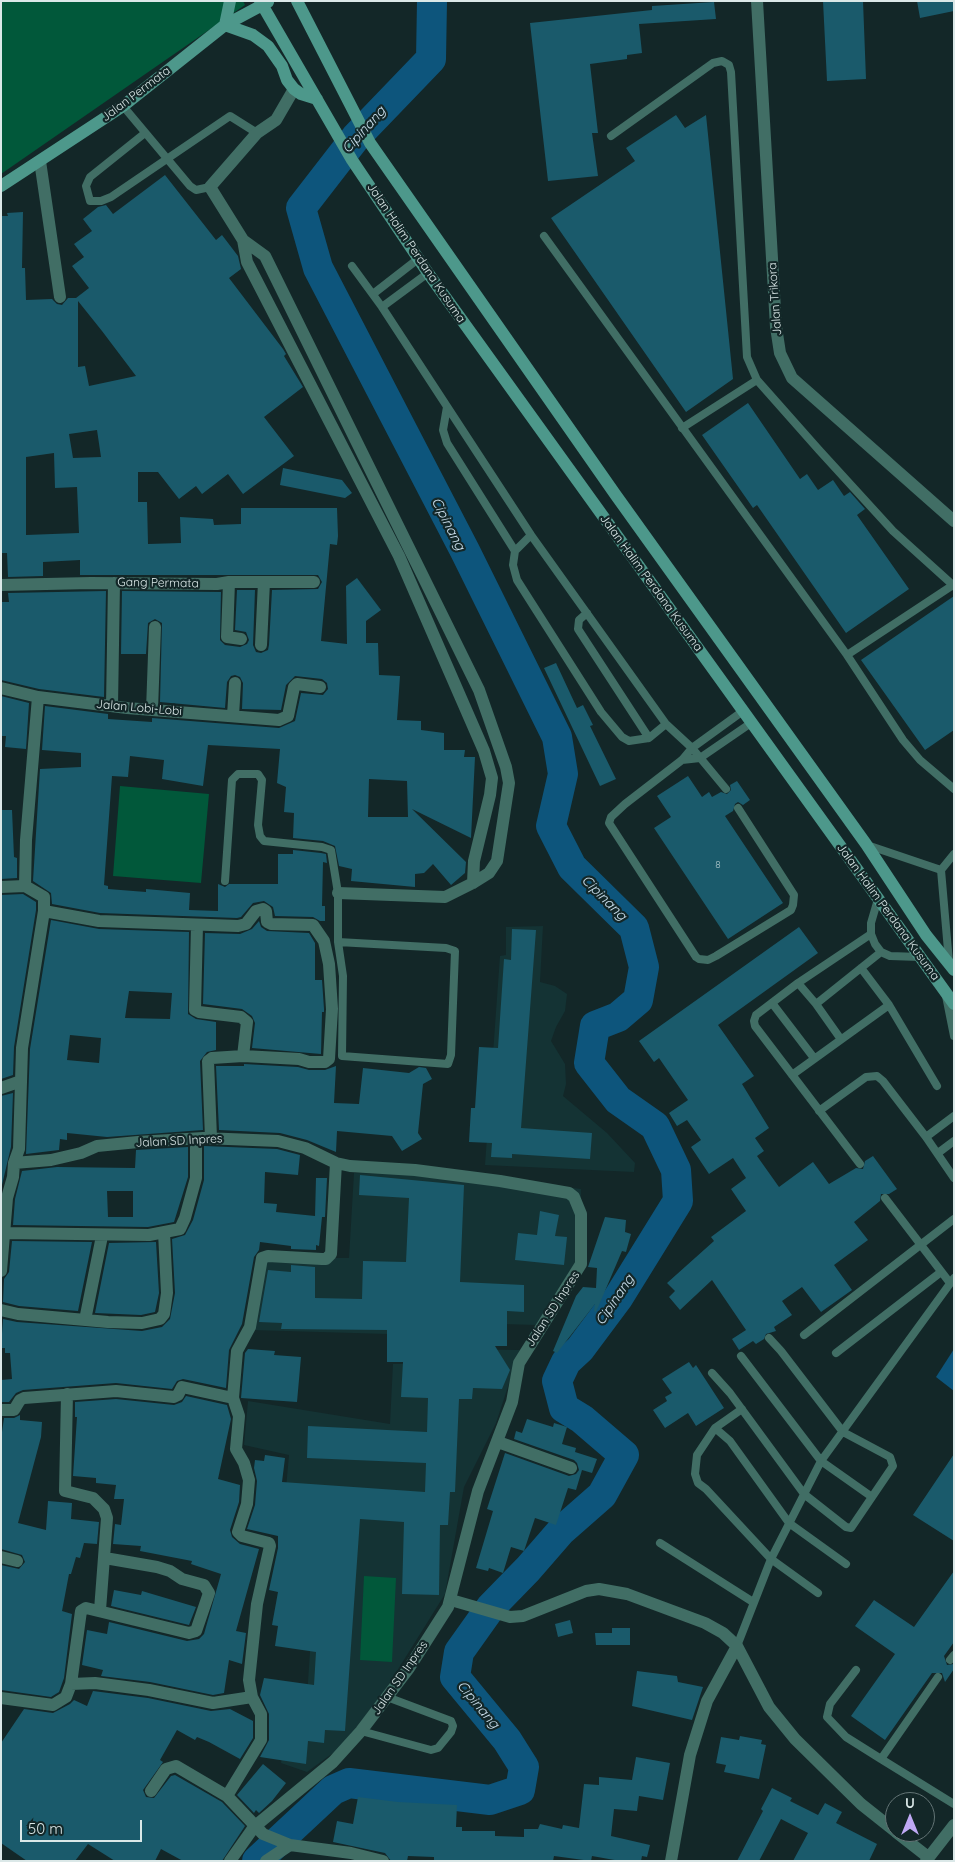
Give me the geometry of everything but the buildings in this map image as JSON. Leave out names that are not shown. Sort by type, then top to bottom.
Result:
[{"type":"street","points":[[230,1],[225,25],[253,35],[268,46],[282,66],[287,80],[294,89],[301,94],[317,99]]},
{"type":"street","name":"Jalan Halim Perdana Kusuma","points":[[297,1],[370,143],[620,502],[866,844],[926,935],[951,967]]},
{"type":"street","name":"Jalan Trikora","points":[[758,1],[776,327],[780,353],[792,378],[954,521]]},
{"type":"street","name":"Jalan Permata","points":[[1,186],[123,106],[225,25],[264,2]]},
{"type":"street","name":"Jalan Halim Perdana Kusuma","points":[[264,2],[352,160],[418,259],[950,999]]},
{"type":"street","points":[[294,89],[276,120],[257,133],[210,187],[243,240],[247,262],[360,467],[479,690],[506,767],[509,783],[497,861],[489,873],[445,897],[338,893]]},
{"type":"street","points":[[40,161],[60,297]]},
{"type":"street","points":[[243,240],[265,256],[360,467],[484,751],[492,778],[490,795],[474,861],[473,883]]},
{"type":"street","points":[[229,582],[227,637],[241,638]]},
{"type":"street","name":"Gang Permata","points":[[1,586],[114,583],[217,584],[229,582],[314,582]]},
{"type":"street","points":[[261,645],[264,582]]},
{"type":"street","points":[[112,706],[114,583]]},
{"type":"street","points":[[152,710],[155,627]]},
{"type":"street","points":[[234,716],[235,684]]},
{"type":"street","name":"Jalan Lobi-Lobi","points":[[1,688],[38,697],[112,706],[279,720],[288,716],[294,687],[297,684],[320,687]]},
{"type":"street","points":[[25,886],[26,840],[38,697]]},
{"type":"street","points":[[1,887],[25,886],[36,890],[44,897],[44,911],[22,1048],[19,1149],[14,1163],[13,1177],[4,1198],[1,1271]]},
{"type":"street","points":[[44,911],[99,921],[242,926],[246,924],[256,911],[265,910],[269,924],[313,925],[324,941],[331,983],[332,1030],[329,1059],[325,1062],[309,1062],[299,1059],[243,1056],[212,1058],[208,1060],[211,1138]]},
{"type":"street","points":[[198,925],[195,1010],[246,1019],[243,1056]]},
{"type":"street","points":[[1,1088],[21,1081]]},
{"type":"street","points":[[4,1232],[102,1236],[149,1235],[180,1229],[196,1178],[196,1138]]},
{"type":"street","name":"Jalan SD Inpres","points":[[14,1163],[51,1160],[81,1153],[97,1146],[196,1138],[278,1141],[305,1148],[336,1163],[365,1168],[415,1170],[500,1181],[569,1193],[574,1197],[581,1214],[581,1264],[520,1362],[512,1402],[476,1500],[456,1601],[437,1624],[388,1697],[361,1732],[333,1762],[259,1830],[230,1861]]},
{"type":"street","points":[[227,1796],[261,1740],[261,1714],[252,1697],[249,1680],[257,1604],[270,1545],[242,1536],[238,1532],[250,1480],[244,1463],[236,1450],[239,1416],[233,1398],[237,1351],[250,1326],[262,1258],[268,1256],[326,1258],[331,1254],[336,1163]]},
{"type":"street","points":[[1,1310],[85,1320],[142,1323],[160,1320],[164,1314],[166,1294],[164,1232]]},
{"type":"street","points":[[85,1320],[102,1236]]},
{"type":"street","points":[[1,1410],[14,1410],[20,1400],[24,1398],[116,1391],[174,1397],[178,1395],[180,1388],[184,1387],[233,1398]]},
{"type":"street","points":[[67,1394],[65,1492],[93,1498],[104,1509],[108,1528],[100,1610]]},
{"type":"street","points":[[498,1442],[571,1468]]},
{"type":"street","points":[[1,1557],[18,1561]]},
{"type":"street","points":[[1,1698],[45,1705],[59,1703],[66,1697],[71,1684],[81,1612],[86,1608],[193,1632],[196,1631],[209,1593],[204,1585],[182,1579],[163,1569],[105,1558]]},
{"type":"street","points":[[456,1601],[503,1616],[523,1616],[586,1591],[599,1589],[627,1594],[705,1623],[723,1633],[737,1646],[769,1706],[795,1739],[854,1798],[885,1823]]},
{"type":"street","points":[[670,1861],[690,1755],[707,1701],[737,1646]]},
{"type":"street","points":[[71,1684],[95,1683],[150,1690],[213,1703],[252,1697]]},
{"type":"street","points":[[151,1791],[166,1769],[176,1766],[227,1796],[259,1830],[288,1844],[351,1853],[383,1861]]},
{"type":"street","points":[[907,1842],[927,1859],[954,1824]]},
{"type":"street","points":[[266,1861],[288,1844]]},
{"type":"lane","points":[[611,136],[713,63],[722,61],[729,65],[731,72],[747,357],[757,380],[893,531],[953,586],[847,655]]},
{"type":"lane","points":[[123,106],[196,190],[210,187]]},
{"type":"lane","points":[[145,133],[90,177],[86,186],[90,200],[101,201],[111,197],[230,116],[257,133]]},
{"type":"lane","points":[[544,236],[847,655],[903,740],[920,760],[954,789]]},
{"type":"lane","points":[[373,294],[418,259]]},
{"type":"lane","points":[[352,266],[382,307],[531,535],[666,724],[692,748],[726,789]]},
{"type":"lane","points":[[382,307],[428,273]]},
{"type":"lane","points":[[682,428],[757,380]]},
{"type":"lane","points":[[447,407],[443,430],[446,443],[515,551]]},
{"type":"lane","points":[[531,535],[515,551],[513,565],[517,580],[601,712],[622,737],[629,742],[649,738],[666,724]]},
{"type":"lane","points":[[587,613],[579,620],[578,629],[649,738]]},
{"type":"lane","points":[[738,808],[794,895],[793,905],[791,910],[716,956],[708,960],[699,960],[609,823],[611,817],[625,804],[682,760],[692,748],[743,711]]},
{"type":"lane","points":[[682,760],[700,758],[752,723]]},
{"type":"lane","points":[[225,881],[232,780],[238,774],[258,774],[262,780],[258,825],[260,836],[264,841],[322,847],[330,850],[338,893],[338,942],[343,976],[342,1056],[448,1064],[451,1055],[455,951],[446,948],[338,942]]},
{"type":"lane","points":[[866,844],[941,870]]},
{"type":"lane","points":[[941,870],[951,862],[954,854]]},
{"type":"lane","points":[[941,870],[951,967]]},
{"type":"lane","points":[[878,898],[871,923],[871,934],[875,944],[881,952],[900,957],[920,957]]},
{"type":"lane","points":[[860,1164],[755,1026],[756,1015],[798,983],[871,934]]},
{"type":"lane","points":[[816,1004],[881,952]]},
{"type":"lane","points":[[861,968],[889,1005],[937,1086]]},
{"type":"lane","points":[[798,983],[816,1004],[840,1038]]},
{"type":"lane","points":[[950,999],[954,1036]]},
{"type":"lane","points":[[772,1003],[814,1058]]},
{"type":"lane","points":[[792,1075],[840,1038],[889,1005]]},
{"type":"lane","points":[[819,1112],[866,1077],[877,1076],[883,1081],[926,1137],[954,1178]]},
{"type":"lane","points":[[926,1137],[954,1116]]},
{"type":"lane","points":[[938,1153],[954,1141]]},
{"type":"lane","points":[[737,1646],[752,1602],[771,1560],[821,1461],[952,1281],[941,1272],[884,1198]]},
{"type":"lane","points":[[804,1336],[954,1219]]},
{"type":"lane","points":[[836,1353],[941,1272]]},
{"type":"lane","points":[[712,1373],[742,1409],[804,1494],[846,1527],[852,1528],[893,1466],[890,1457],[842,1432],[776,1344],[768,1338]]},
{"type":"lane","points":[[741,1356],[821,1461],[872,1497]]},
{"type":"lane","points":[[742,1409],[715,1428],[697,1456],[695,1474],[698,1483],[706,1489],[771,1560],[818,1593]]},
{"type":"lane","points":[[715,1428],[730,1441],[789,1523],[846,1564]]},
{"type":"lane","points":[[660,1543],[752,1602]]},
{"type":"lane","points":[[856,1670],[830,1704],[827,1717],[846,1737],[954,1804]]},
{"type":"lane","points":[[881,1758],[938,1677]]},
{"type":"lane","points":[[361,1732],[431,1750],[438,1748],[451,1732],[453,1726],[451,1721],[388,1697]]},
{"type":"shaded area","points":[[543,926],[540,982],[555,986],[567,994],[565,1011],[551,1041],[565,1064],[566,1084],[563,1096],[607,1133],[635,1163],[634,1172],[485,1165],[500,956],[506,955],[506,927]]},
{"type":"shaded area","points":[[354,1173],[479,1176],[581,1189],[579,1260],[537,1325],[430,1322],[387,1334],[251,1330],[265,1258],[349,1258]]},
{"type":"shaded area","points":[[441,1349],[520,1350],[496,1423],[464,1487],[445,1594],[382,1695],[340,1748],[307,1772],[281,1763],[286,1726],[305,1727],[317,1546],[281,1543],[289,1455],[244,1445],[248,1401],[390,1424],[393,1364],[440,1364]]},
{"type":"green space","points":[[1,1],[243,1],[245,5],[1,174]]},
{"type":"green space","points":[[120,786],[209,794],[201,883],[113,876]]},
{"type":"green space","points":[[364,1576],[396,1578],[392,1662],[360,1660]]},
{"type":"water","points":[[954,1349],[954,1391],[936,1377]]},
{"type":"waterway","name":"Cipinang","points":[[257,1861],[333,1790],[349,1783],[490,1800],[520,1790],[524,1767],[507,1740],[455,1677],[459,1652],[491,1607],[561,1531],[602,1495],[624,1455],[582,1419],[564,1408],[557,1381],[566,1362],[580,1349],[618,1298],[678,1201],[676,1170],[655,1126],[618,1100],[589,1063],[595,1026],[618,1017],[638,1000],[644,967],[634,928],[572,867],[551,826],[563,774],[557,737],[465,551],[318,268],[301,208],[356,137],[431,59],[432,1]]}]
